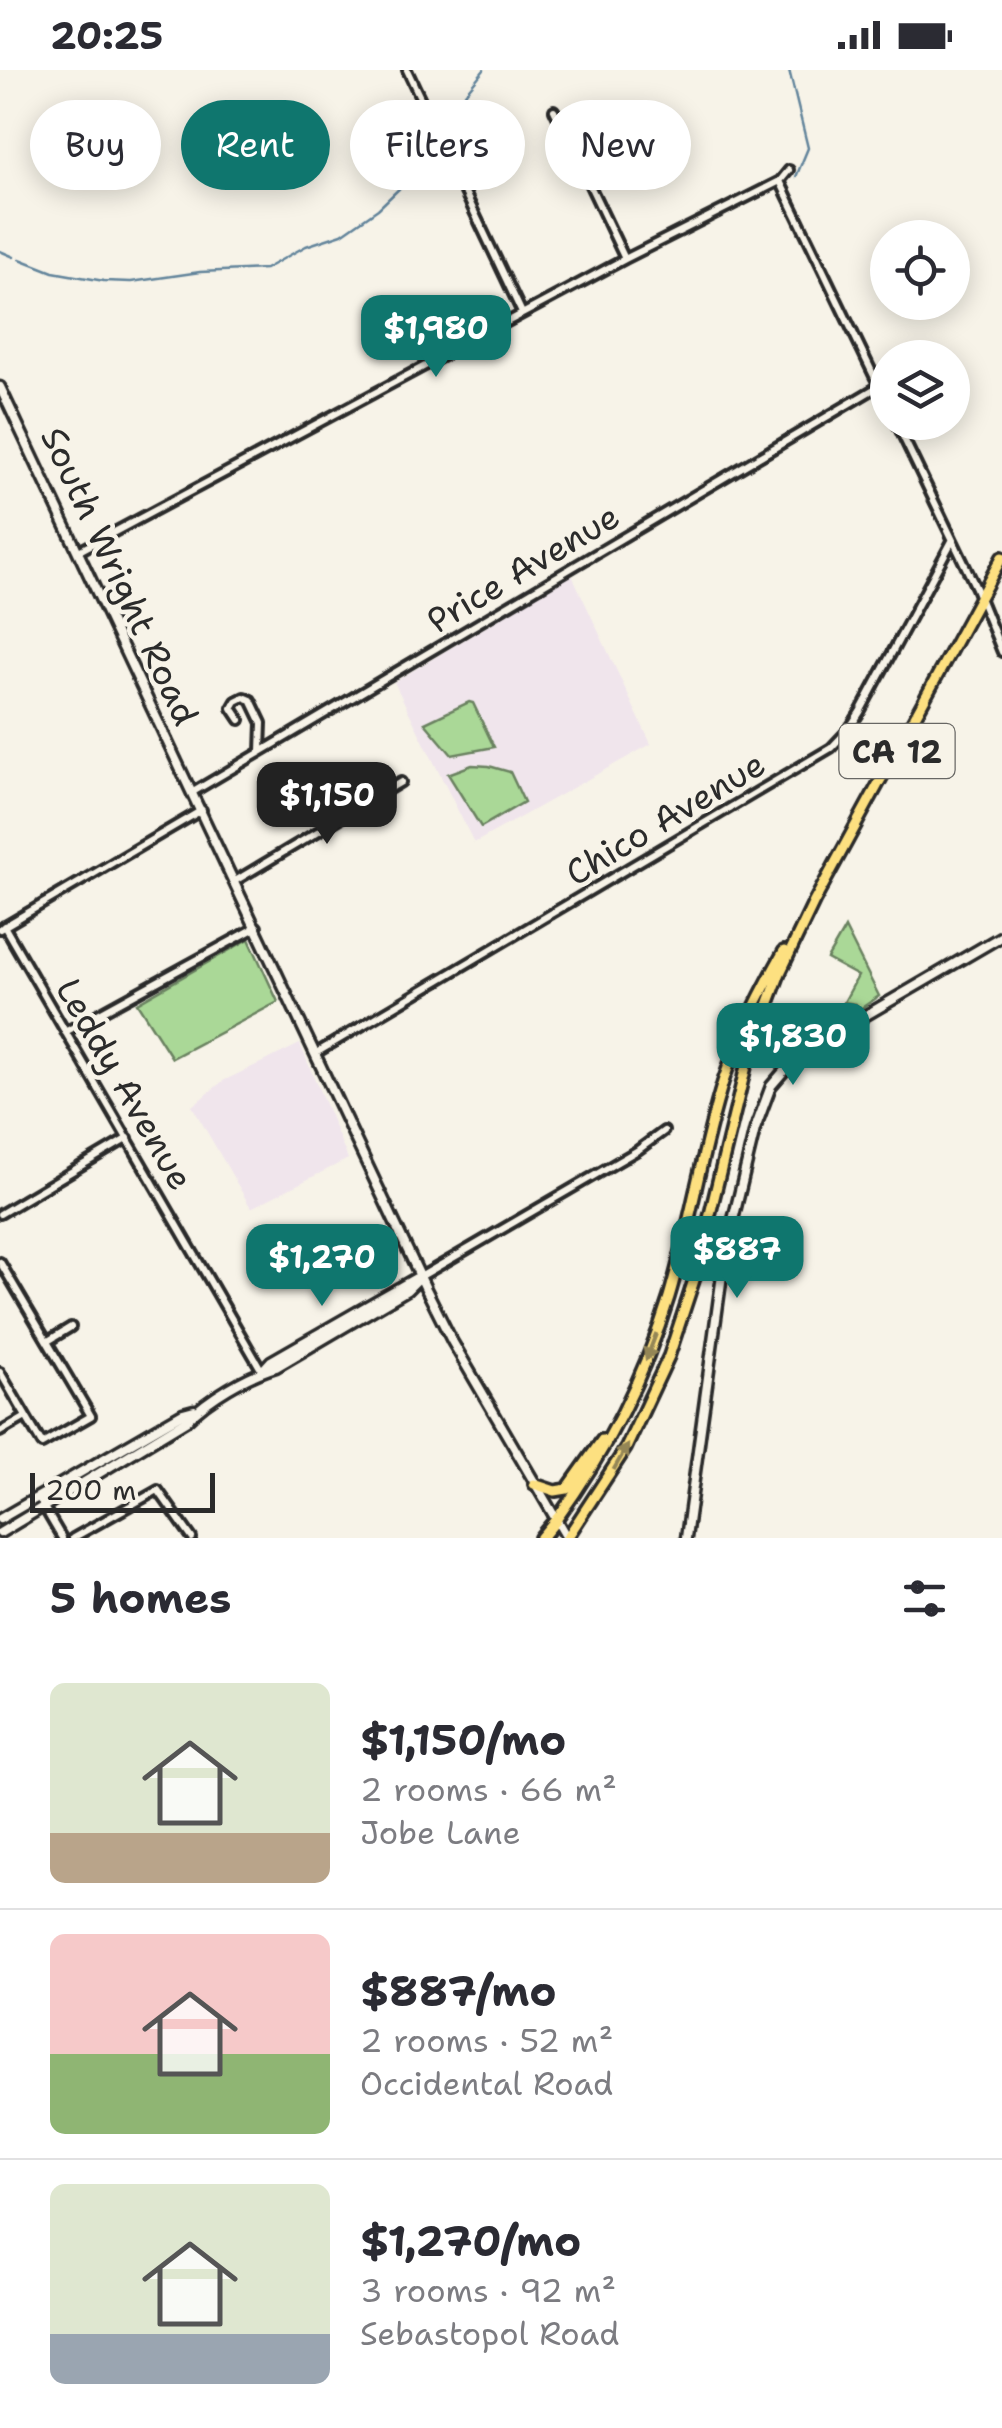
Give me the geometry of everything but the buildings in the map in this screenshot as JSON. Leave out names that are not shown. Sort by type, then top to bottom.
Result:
[{"type":"highway","name":"CA 12","points":[[541,1538],[556,1520]]},
{"type":"main road","name":"South Wright Road","points":[[0,387],[420,1277],[452,1341],[567,1538]]},
{"type":"main road","name":"CA 12","points":[[556,1520],[617,1423],[651,1349],[670,1292],[713,1118],[734,1053],[762,990],[1002,557]]},
{"type":"main road","name":"CA 12","points":[[567,1538],[621,1457],[666,1366],[694,1280],[753,1043],[774,986],[814,902]]},
{"type":"main road","points":[[686,1538],[725,1253],[767,1093],[785,1068],[808,1050],[1002,936]]},
{"type":"main road","points":[[0,1534],[187,1420],[198,1409],[262,1372],[271,1361],[403,1283],[420,1277]]},
{"type":"main road","points":[[0,1519],[183,1413],[198,1409]]},
{"type":"main road","points":[[534,1484],[555,1491],[571,1486],[617,1423]]},
{"type":"street","points":[[406,70],[522,314]]},
{"type":"street","points":[[79,551],[625,259],[780,181],[788,170]]},
{"type":"street","points":[[780,181],[870,367]]},
{"type":"street","points":[[592,190],[625,259]]},
{"type":"street","name":"Price Avenue","points":[[193,792],[870,391]]},
{"type":"street","points":[[904,440],[1002,652]]},
{"type":"street","name":"Chico Avenue","points":[[316,1053],[831,748],[850,730],[952,541]]},
{"type":"street","points":[[240,720],[232,708],[244,697],[251,700],[262,724],[260,752]]},
{"type":"street","points":[[235,881],[401,782]]},
{"type":"street","points":[[2,927],[202,810]]},
{"type":"street","name":"Leddy Avenue","points":[[2,927],[262,1372]]},
{"type":"street","points":[[65,1032],[257,927]]},
{"type":"street","points":[[420,1277],[664,1132]]},
{"type":"street","points":[[0,1214],[128,1138]]},
{"type":"street","points":[[0,1262],[91,1416],[42,1444],[0,1372]]},
{"type":"street","points":[[48,1341],[71,1327]]},
{"type":"street","points":[[0,1432],[26,1417]]},
{"type":"street","points":[[73,1538],[158,1490],[188,1537]]},
{"type":"street","points":[[38,1497],[62,1538]]},
{"type":"shaded area","points":[[572,575],[651,744],[474,843],[394,682]]},
{"type":"shaded area","points":[[300,1044],[348,1159],[251,1208],[192,1106],[223,1081]]},
{"type":"green space","points":[[473,703],[494,747],[452,755],[425,723]]},
{"type":"green space","points":[[472,765],[510,772],[524,802],[481,827],[448,774]]},
{"type":"green space","points":[[845,928],[879,996],[860,1009],[844,1002],[858,976],[827,959]]},
{"type":"green space","points":[[249,939],[278,1002],[172,1058],[137,1003]]},
{"type":"waterway","points":[[459,100],[484,70]]},
{"type":"waterway","points":[[789,70],[808,148],[796,177]]},
{"type":"waterway","points":[[20,259],[53,272],[104,281],[131,282],[200,272],[265,269],[306,246],[342,234],[398,190]]},
{"type":"waterway","points":[[0,251],[14,257]]}]
